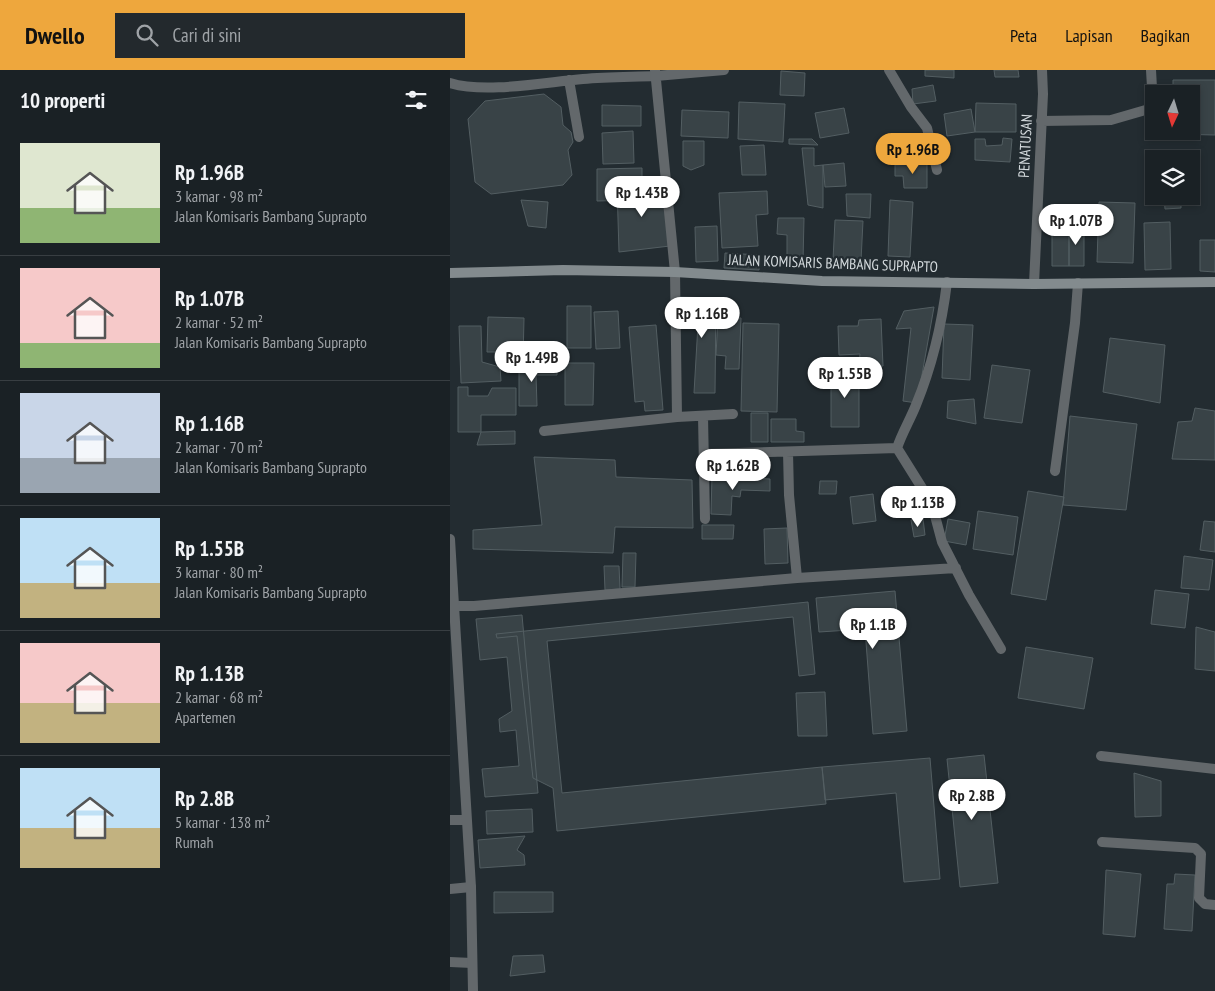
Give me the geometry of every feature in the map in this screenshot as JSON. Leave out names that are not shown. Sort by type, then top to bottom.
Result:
[{"type":"main road","name":"JALAN KOMISARIS BAMBANG SUPRAPTO","points":[[450,273],[563,270],[675,272],[822,281],[1034,284],[1215,282]]},
{"type":"street","points":[[450,83],[480,86],[534,85],[569,80],[656,73],[724,70]]},
{"type":"street","points":[[889,70],[926,128],[937,170]]},
{"type":"street","name":"PENATUSAN","points":[[1034,284],[1042,121],[1042,70]]},
{"type":"street","points":[[1042,121],[1111,120],[1149,109],[1153,105],[1151,70]]},
{"type":"street","points":[[656,73],[675,272],[677,417]]},
{"type":"street","points":[[569,80],[579,137]]},
{"type":"street","points":[[897,448],[917,403],[935,349],[944,311],[947,282]]},
{"type":"street","points":[[1055,472],[1075,323],[1078,283]]},
{"type":"street","points":[[544,431],[677,417],[733,414]]},
{"type":"street","points":[[703,416],[705,519]]},
{"type":"street","points":[[704,454],[897,448]]},
{"type":"street","points":[[897,448],[934,512],[942,542],[1001,649]]},
{"type":"street","points":[[788,452],[789,495],[797,578]]},
{"type":"street","points":[[450,539],[455,688],[471,887],[473,991]]},
{"type":"street","points":[[452,606],[474,606],[797,578],[956,568]]},
{"type":"street","points":[[1101,756],[1215,769]]},
{"type":"street","points":[[450,820],[466,820]]},
{"type":"street","points":[[1102,842],[1195,848],[1201,854],[1199,898],[1205,904],[1215,905]]},
{"type":"street","points":[[450,889],[471,887]]},
{"type":"street","points":[[450,962],[472,963]]},
{"type":"building","points":[[925,70],[954,70],[954,78],[925,76]]},
{"type":"building","points":[[994,70],[1018,70],[1019,77],[995,77]]},
{"type":"building","points":[[781,71],[805,73],[804,96],[780,95]]},
{"type":"building","points":[[1173,80],[1215,80],[1215,135],[1200,135],[1200,85],[1173,85]]},
{"type":"building","points":[[933,85],[936,101],[913,104],[912,89]]},
{"type":"building","points":[[544,94],[561,107],[563,125],[571,132],[573,142],[568,150],[572,175],[563,185],[491,194],[475,182],[468,119],[485,101]]},
{"type":"building","points":[[739,102],[785,104],[783,142],[738,139]]},
{"type":"building","points":[[976,103],[1016,104],[1016,132],[975,132]]},
{"type":"building","points":[[602,105],[641,106],[641,126],[602,126]]},
{"type":"building","points":[[844,108],[849,133],[820,138],[815,113]]},
{"type":"building","points":[[971,109],[975,132],[947,136],[944,114]]},
{"type":"building","points":[[682,110],[729,112],[728,138],[681,136]]},
{"type":"building","points":[[633,131],[634,163],[603,164],[602,133]]},
{"type":"building","points":[[1003,138],[1012,139],[1010,162],[975,160],[975,139],[985,139],[986,146],[1002,145]]},
{"type":"building","points":[[789,139],[812,139],[818,145],[789,144]]},
{"type":"building","points":[[683,141],[704,141],[704,165],[691,170],[683,166]]},
{"type":"building","points":[[764,145],[766,175],[742,175],[740,146]]},
{"type":"building","points":[[802,148],[814,148],[814,166],[823,165],[823,208],[808,205]]},
{"type":"building","points":[[844,163],[846,186],[825,187],[823,165]]},
{"type":"building","points":[[927,163],[927,188],[904,188],[903,176],[895,176],[895,165]]},
{"type":"building","points":[[642,168],[642,200],[597,201],[597,169]]},
{"type":"building","points":[[617,186],[664,187],[670,246],[619,252]]},
{"type":"building","points":[[767,191],[768,214],[756,215],[758,246],[722,248],[719,193]]},
{"type":"building","points":[[846,194],[871,194],[870,218],[847,216]]},
{"type":"building","points":[[521,200],[548,202],[546,228],[528,226]]},
{"type":"building","points":[[890,200],[913,202],[910,257],[888,256]]},
{"type":"building","points":[[1099,202],[1135,203],[1133,263],[1097,262]]},
{"type":"building","points":[[1165,205],[1181,205],[1181,208],[1165,209]]},
{"type":"building","points":[[778,218],[804,218],[803,262],[787,261],[787,235],[777,234]]},
{"type":"building","points":[[835,220],[863,221],[861,261],[833,260]]},
{"type":"building","points":[[1170,222],[1171,269],[1145,270],[1144,223]]},
{"type":"building","points":[[717,226],[718,261],[696,262],[695,227]]},
{"type":"building","points":[[1052,226],[1069,226],[1069,266],[1052,266]]},
{"type":"building","points":[[1069,226],[1084,226],[1084,266],[1069,266]]},
{"type":"building","points":[[1200,240],[1215,240],[1215,272],[1200,271]]},
{"type":"building","points":[[725,253],[760,255],[759,270],[724,268]]},
{"type":"building","points":[[680,297],[716,298],[715,393],[694,393],[698,324],[679,324]]},
{"type":"building","points":[[567,306],[591,306],[591,348],[567,348]]},
{"type":"building","points":[[934,307],[917,403],[903,401],[911,328],[896,329],[904,311]]},
{"type":"building","points":[[618,311],[620,348],[596,349],[594,312]]},
{"type":"building","points":[[488,317],[524,318],[523,361],[495,361],[495,352],[487,352]]},
{"type":"building","points":[[718,317],[741,318],[739,369],[725,369],[726,356],[716,355]]},
{"type":"building","points":[[881,319],[883,366],[859,366],[860,354],[839,355],[838,326],[858,326],[859,320]]},
{"type":"building","points":[[743,323],[779,324],[777,412],[741,411]]},
{"type":"building","points":[[944,324],[973,325],[970,380],[942,378]]},
{"type":"building","points":[[656,325],[663,410],[645,411],[644,401],[635,402],[629,327]]},
{"type":"building","points":[[459,326],[481,326],[482,362],[500,367],[501,381],[461,383]]},
{"type":"building","points":[[1110,338],[1165,345],[1160,403],[1103,392]]},
{"type":"building","points":[[565,363],[594,363],[593,405],[565,405]]},
{"type":"building","points":[[992,365],[1030,370],[1022,423],[984,418]]},
{"type":"building","points":[[557,366],[557,375],[536,375],[537,406],[519,406],[519,367]]},
{"type":"building","points":[[831,371],[859,371],[859,427],[831,427]]},
{"type":"building","points":[[458,387],[468,387],[468,396],[488,396],[492,388],[516,388],[516,415],[481,415],[481,432],[458,432]]},
{"type":"building","points":[[974,399],[976,424],[947,418],[948,401]]},
{"type":"building","points":[[1195,408],[1215,411],[1215,460],[1172,459],[1178,422],[1192,421]]},
{"type":"building","points":[[751,413],[768,413],[768,442],[751,442]]},
{"type":"building","points":[[1070,416],[1137,424],[1126,510],[1063,505]]},
{"type":"building","points":[[771,419],[796,419],[796,431],[804,432],[804,442],[771,442]]},
{"type":"building","points":[[515,431],[515,444],[477,445],[481,432]]},
{"type":"building","points":[[534,457],[615,460],[616,477],[692,480],[693,528],[615,527],[613,553],[473,549],[473,530],[542,525]]},
{"type":"building","points":[[712,476],[770,479],[770,491],[741,490],[740,497],[732,496],[731,515],[711,514]]},
{"type":"building","points":[[820,481],[837,481],[836,494],[819,494]]},
{"type":"building","points":[[1028,491],[1064,497],[1046,600],[1011,594]]},
{"type":"building","points":[[873,494],[876,521],[853,524],[850,497]]},
{"type":"building","points":[[978,511],[1018,517],[1013,555],[973,549]]},
{"type":"building","points":[[923,519],[925,535],[914,537],[911,520]]},
{"type":"building","points":[[948,519],[970,523],[966,545],[944,541]]},
{"type":"building","points":[[1204,521],[1215,522],[1215,552],[1200,550]]},
{"type":"building","points":[[702,525],[734,525],[733,539],[702,539]]},
{"type":"building","points":[[787,528],[788,563],[765,564],[764,529]]},
{"type":"building","points":[[623,553],[636,553],[635,587],[622,587]]},
{"type":"building","points":[[1184,556],[1213,560],[1209,590],[1181,588]]},
{"type":"building","points":[[604,566],[619,566],[620,589],[605,590]]},
{"type":"building","points":[[1155,590],[1189,594],[1185,628],[1151,624]]},
{"type":"building","points":[[895,591],[907,731],[873,734],[865,629],[819,632],[816,598]]},
{"type":"building","points":[[808,602],[815,674],[799,676],[793,617],[547,641],[562,793],[822,767],[826,804],[557,831],[553,788],[533,778],[517,636],[497,638],[496,634]]},
{"type":"building","points":[[522,615],[538,793],[485,797],[482,769],[519,766],[516,730],[500,732],[499,719],[512,711],[507,657],[480,660],[476,619]]},
{"type":"building","points":[[1196,627],[1215,632],[1215,671],[1195,669]]},
{"type":"building","points":[[1026,647],[1093,658],[1084,709],[1018,698]]},
{"type":"building","points":[[825,692],[827,736],[798,736],[796,693]]},
{"type":"building","points":[[984,755],[998,883],[960,887],[947,759]]},
{"type":"building","points":[[930,758],[940,879],[904,882],[896,793],[825,800],[822,767]]},
{"type":"building","points":[[1134,773],[1161,781],[1161,816],[1135,817]]},
{"type":"building","points":[[532,809],[533,832],[487,834],[486,811]]},
{"type":"building","points":[[525,836],[517,850],[524,855],[525,865],[480,868],[478,840]]},
{"type":"building","points":[[1106,870],[1141,874],[1135,937],[1103,934]]},
{"type":"building","points":[[1175,874],[1195,875],[1192,931],[1164,929],[1167,884],[1174,884]]},
{"type":"building","points":[[494,892],[553,892],[553,912],[494,913]]},
{"type":"building","points":[[543,955],[545,972],[510,976],[513,956]]}]
